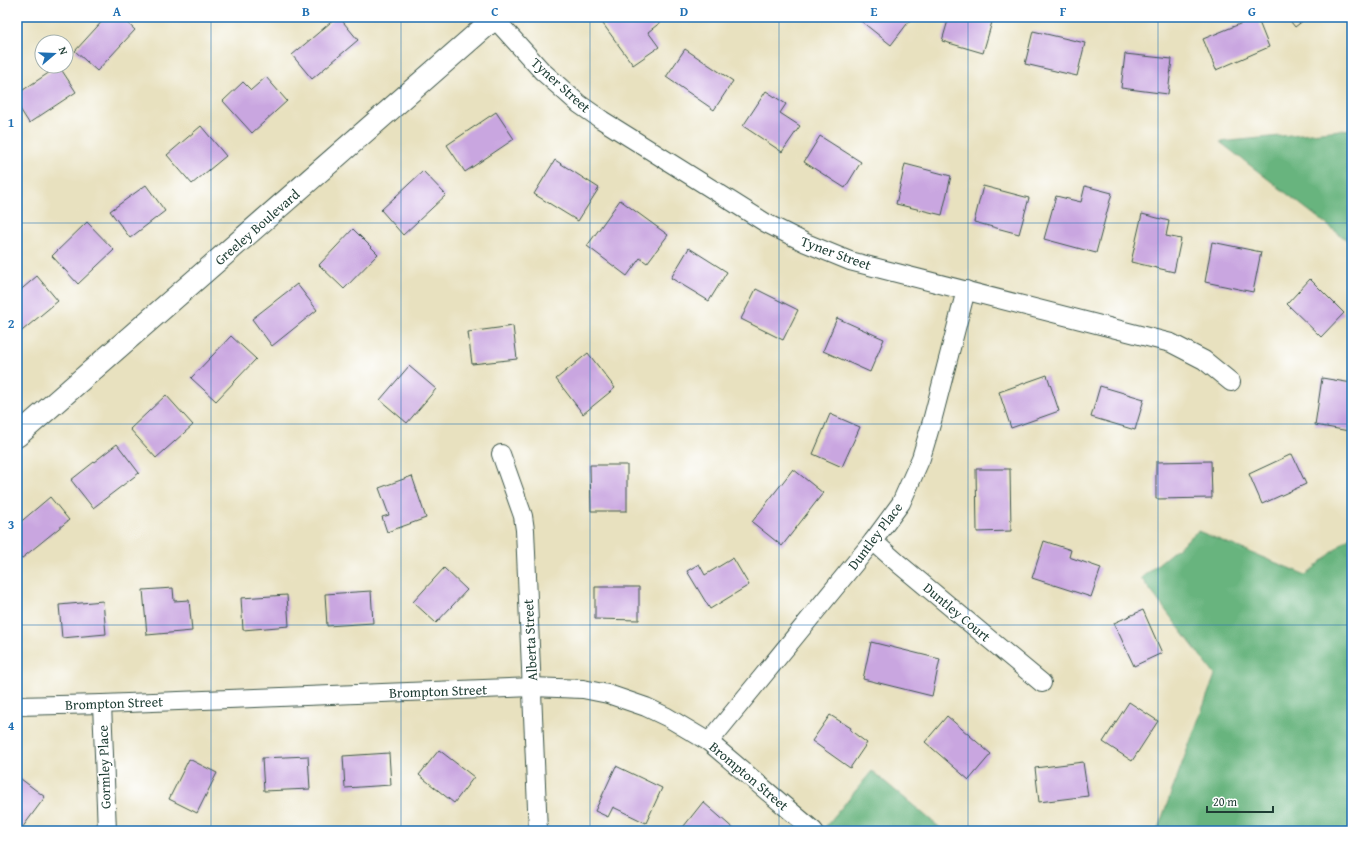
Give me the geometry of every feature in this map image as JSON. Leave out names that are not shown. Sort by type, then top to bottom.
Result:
[{"type":"street","name":"Tyner Street","points":[[496,18],[542,71],[579,104],[766,223],[806,243],[850,261],[1171,343],[1204,360],[1231,382]]},
{"type":"street","name":"Greeley Boulevard","points":[[17,436],[496,18]]},
{"type":"street","name":"Duntley Place","points":[[709,742],[873,541],[901,503],[921,458],[966,290]]},
{"type":"street","name":"Alberta Street","points":[[501,454],[523,516],[525,530],[538,831]]},
{"type":"street","name":"Duntley Court","points":[[873,541],[1042,683]]},
{"type":"street","name":"Brompton Street","points":[[17,706],[532,687],[583,689],[608,694],[646,707],[709,742],[814,831]]},
{"type":"street","name":"Gormley Place","points":[[102,704],[107,831]]},
{"type":"green space","points":[[1352,129],[1352,244],[1220,142],[1341,130]]},
{"type":"green space","points":[[1198,531],[1306,575],[1352,535],[1352,831],[1157,831],[1215,675],[1141,578]]},
{"type":"green space","points":[[872,771],[944,831],[822,831]]},
{"type":"building","points":[[106,17],[121,17],[135,30],[97,71],[75,51]]},
{"type":"building","points":[[337,17],[339,17],[358,40],[312,79],[292,55]]},
{"type":"building","points":[[598,17],[658,17],[661,22],[648,32],[659,47],[633,65]]},
{"type":"building","points":[[856,17],[907,17],[910,20],[891,45]]},
{"type":"building","points":[[949,17],[977,17],[992,22],[983,53],[942,41]]},
{"type":"building","points":[[1257,17],[1269,47],[1216,70],[1203,39]]},
{"type":"building","points":[[1287,17],[1308,17],[1295,27]]},
{"type":"building","points":[[1033,31],[1085,43],[1077,76],[1025,64]]},
{"type":"building","points":[[685,49],[733,81],[714,110],[666,77]]},
{"type":"building","points":[[1125,54],[1172,59],[1168,94],[1121,88]]},
{"type":"building","points":[[47,74],[64,74],[76,92],[29,123],[17,104],[17,94]]},
{"type":"building","points":[[266,77],[287,101],[252,133],[223,101],[243,82],[251,90]]},
{"type":"building","points":[[766,91],[786,104],[780,113],[800,126],[782,152],[743,126]]},
{"type":"building","points":[[496,112],[514,139],[465,172],[447,145]]},
{"type":"building","points":[[201,126],[226,156],[192,184],[167,155]]},
{"type":"building","points":[[820,136],[861,162],[845,188],[804,162]]},
{"type":"building","points":[[555,160],[599,188],[578,221],[534,194]]},
{"type":"building","points":[[905,164],[951,176],[942,215],[896,204]]},
{"type":"building","points":[[423,171],[446,195],[403,235],[381,210]]},
{"type":"building","points":[[146,185],[165,211],[130,238],[110,211]]},
{"type":"building","points":[[983,186],[1029,198],[1019,234],[974,222]]},
{"type":"building","points":[[1085,186],[1112,193],[1096,253],[1044,239],[1056,196],[1081,202]]},
{"type":"building","points":[[620,200],[668,235],[647,263],[640,258],[627,276],[587,246]]},
{"type":"building","points":[[1142,214],[1169,221],[1166,236],[1181,239],[1174,272],[1131,262]]},
{"type":"building","points":[[87,222],[114,250],[78,284],[52,256]]},
{"type":"building","points":[[353,229],[378,254],[344,289],[319,265]]},
{"type":"building","points":[[1212,242],[1261,252],[1253,292],[1205,282]]},
{"type":"building","points":[[689,248],[727,272],[709,301],[671,278]]},
{"type":"building","points":[[37,276],[58,301],[17,335],[17,293]]},
{"type":"building","points":[[1310,279],[1344,313],[1321,337],[1287,304]]},
{"type":"building","points":[[297,284],[317,310],[272,346],[252,319]]},
{"type":"building","points":[[756,289],[798,310],[783,340],[741,319]]},
{"type":"building","points":[[837,318],[884,339],[870,372],[823,351]]},
{"type":"building","points":[[513,326],[517,359],[472,364],[468,332]]},
{"type":"building","points":[[231,336],[256,359],[216,401],[191,378]]},
{"type":"building","points":[[588,353],[615,388],[583,414],[556,379]]},
{"type":"building","points":[[409,366],[436,389],[407,423],[380,400]]},
{"type":"building","points":[[1047,375],[1059,411],[1011,428],[999,392]]},
{"type":"building","points":[[1322,378],[1352,383],[1352,414],[1349,431],[1315,425]]},
{"type":"building","points":[[1100,386],[1144,399],[1135,430],[1091,417]]},
{"type":"building","points":[[166,395],[193,425],[156,458],[130,429]]},
{"type":"building","points":[[830,414],[860,427],[842,467],[813,454]]},
{"type":"building","points":[[117,444],[139,473],[93,508],[71,480]]},
{"type":"building","points":[[1292,454],[1306,484],[1262,504],[1249,474]]},
{"type":"building","points":[[1211,461],[1212,498],[1156,499],[1156,462]]},
{"type":"building","points":[[590,465],[627,465],[627,511],[591,511]]},
{"type":"building","points":[[793,469],[823,493],[782,546],[752,522]]},
{"type":"building","points":[[976,469],[1010,469],[1011,531],[977,532]]},
{"type":"building","points":[[412,476],[426,518],[387,532],[382,517],[389,515],[379,488]]},
{"type":"building","points":[[50,497],[69,520],[21,559],[17,554],[17,525]]},
{"type":"building","points":[[1044,541],[1071,550],[1069,557],[1101,568],[1091,597],[1032,578]]},
{"type":"building","points":[[733,558],[749,585],[710,609],[687,571],[699,564],[705,575]]},
{"type":"building","points":[[444,568],[467,590],[436,623],[413,602]]},
{"type":"building","points":[[595,587],[639,587],[639,620],[595,619]]},
{"type":"building","points":[[173,588],[174,601],[189,600],[192,631],[147,635],[143,590]]},
{"type":"building","points":[[371,591],[373,623],[327,626],[325,594]]},
{"type":"building","points":[[287,595],[289,626],[243,630],[241,598]]},
{"type":"building","points":[[103,601],[106,634],[62,638],[59,605]]},
{"type":"building","points":[[1143,610],[1162,653],[1134,666],[1114,623]]},
{"type":"building","points":[[871,642],[940,659],[932,696],[863,679]]},
{"type":"building","points":[[1129,702],[1158,721],[1132,761],[1103,742]]},
{"type":"building","points":[[830,715],[851,728],[850,730],[867,743],[850,768],[812,741]]},
{"type":"building","points":[[947,716],[991,754],[969,780],[925,742]]},
{"type":"building","points":[[439,750],[474,777],[454,803],[419,775]]},
{"type":"building","points":[[389,753],[391,785],[345,788],[343,756]]},
{"type":"building","points":[[308,756],[310,789],[264,791],[262,758]]},
{"type":"building","points":[[189,759],[217,773],[197,813],[169,799]]},
{"type":"building","points":[[1083,762],[1088,796],[1039,802],[1035,768]]},
{"type":"building","points":[[616,766],[662,788],[646,823],[613,807],[608,817],[595,811]]},
{"type":"building","points":[[17,776],[45,797],[22,828],[17,824]]},
{"type":"building","points":[[703,802],[736,831],[680,831]]}]
